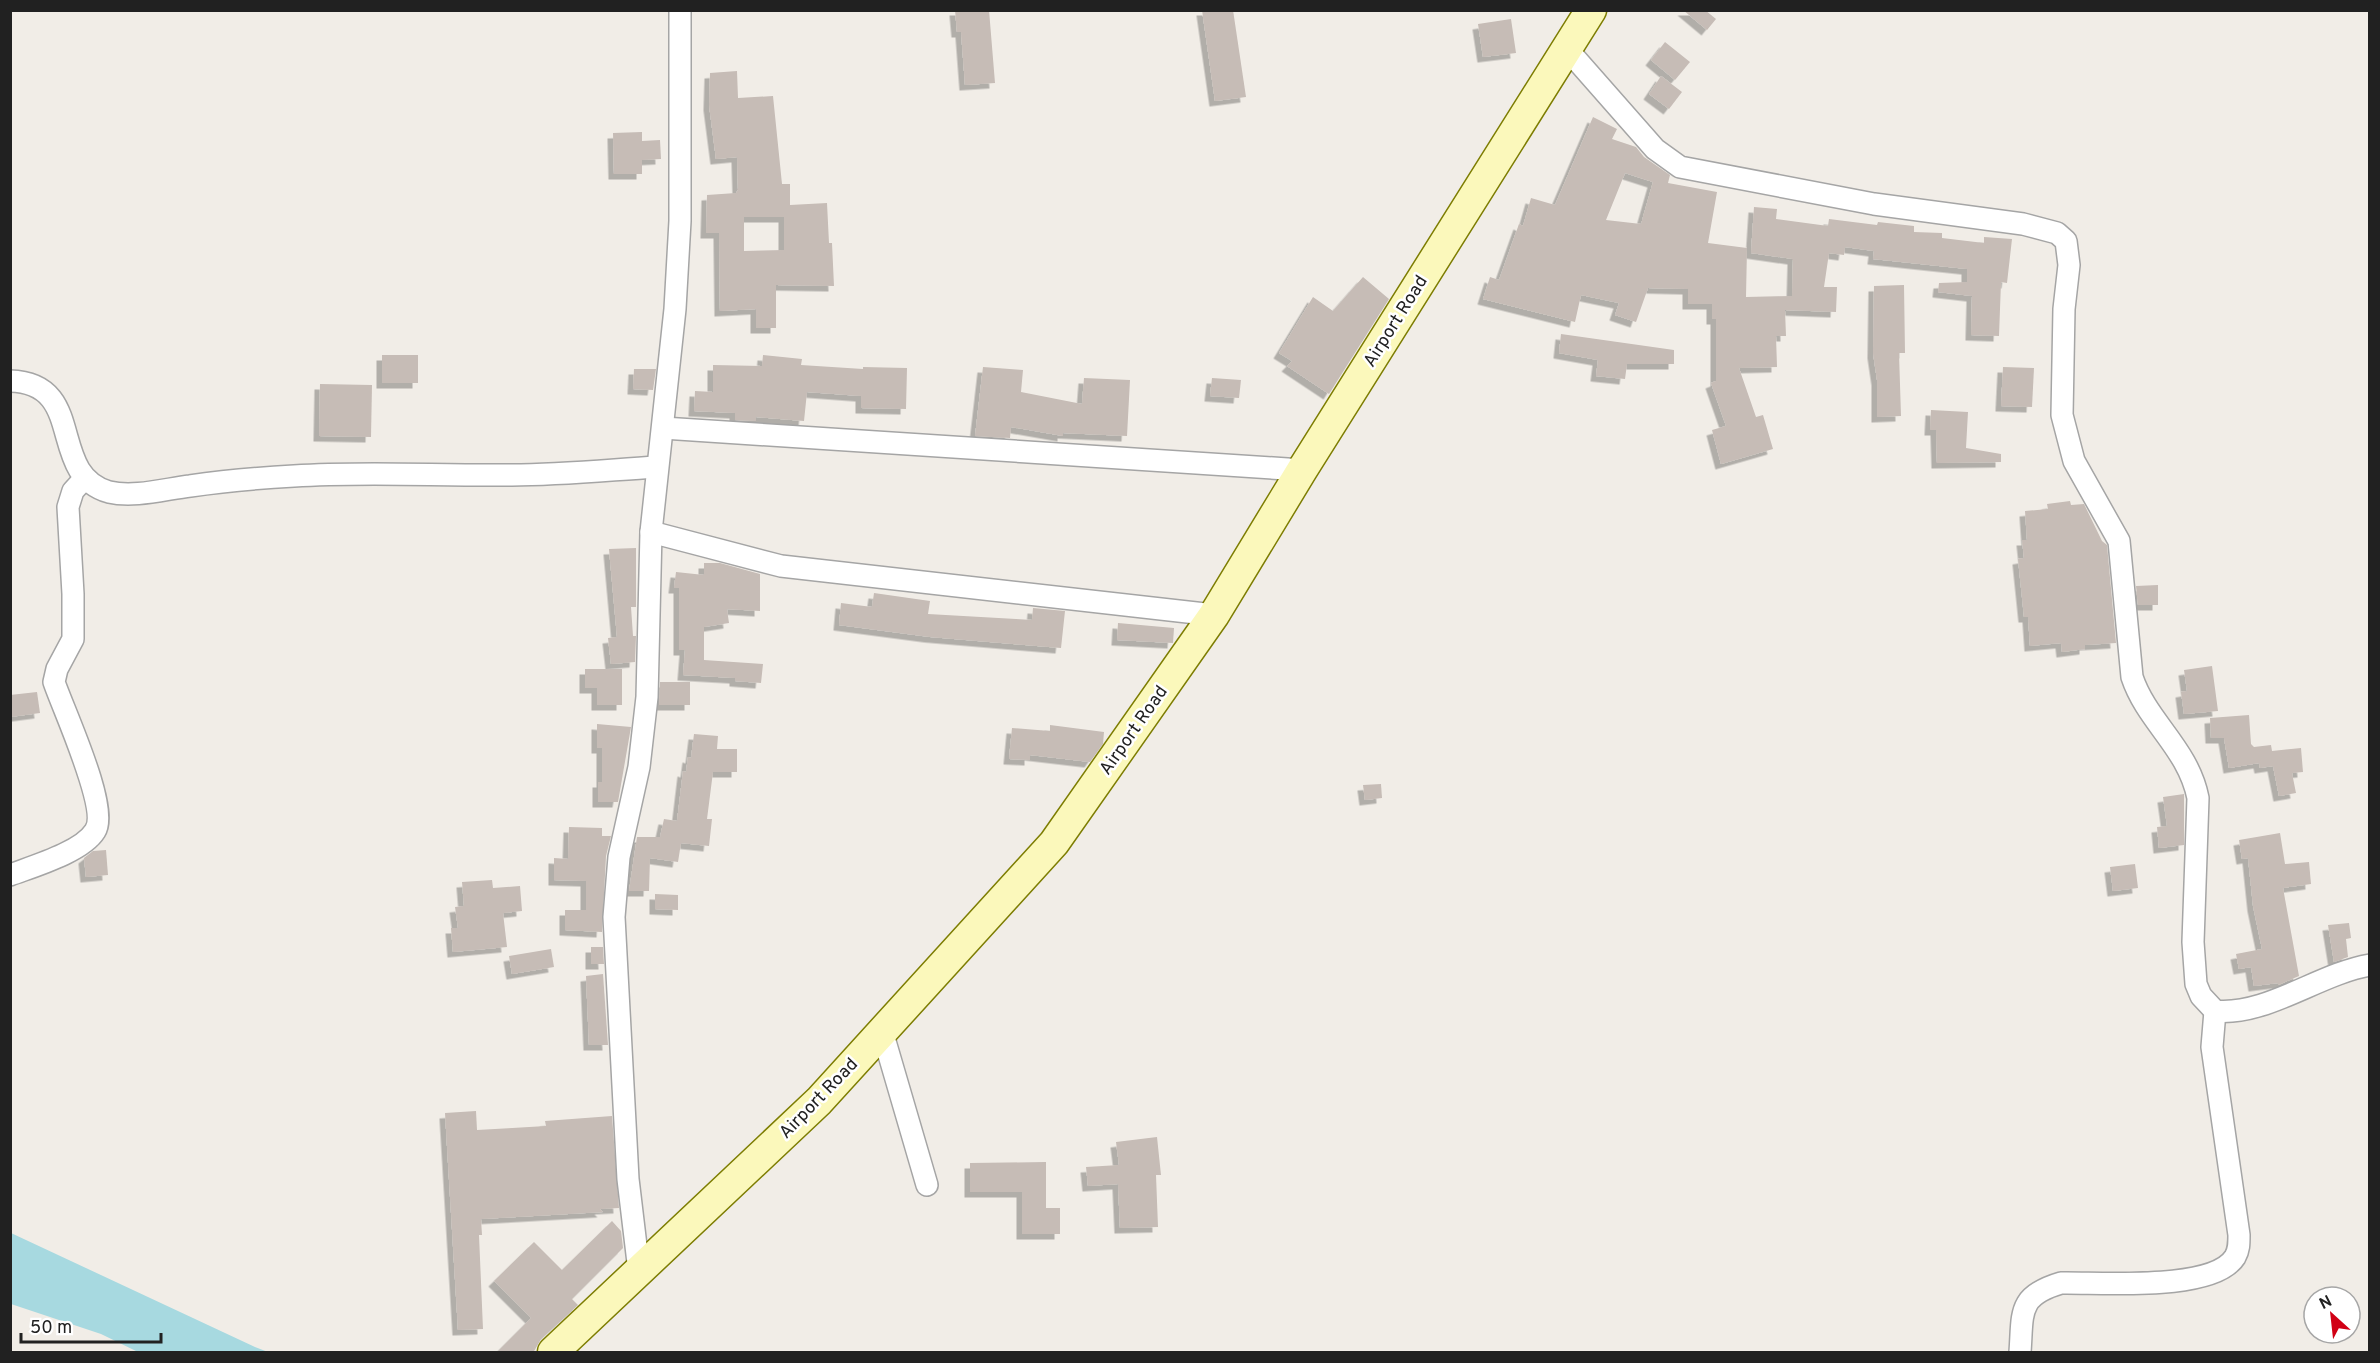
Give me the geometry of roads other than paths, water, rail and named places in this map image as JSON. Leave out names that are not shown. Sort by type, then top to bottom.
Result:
[{"type":"main road","name":"Airport Road","points":[[553,1353],[819,1101],[1054,843],[1214,615],[1302,470],[1591,10]]},
{"type":"street","points":[[639,1271],[628,1179],[614,917],[619,857],[639,767],[647,698],[651,532],[656,467],[663,428],[675,309],[680,221],[680,10]]},
{"type":"street","points":[[1567,49],[1655,149],[1680,167],[1874,204],[2023,224],[2057,233],[2066,241],[2069,266],[2063,321],[2062,415],[2074,461],[2115,531],[2121,547],[2132,677],[2135,688],[2170,737],[2195,781],[2198,798],[2193,942],[2196,984],[2201,996],[2215,1011],[2236,1013],[2335,974],[2370,965]]},
{"type":"street","points":[[10,381],[36,385],[54,399],[74,462],[84,479],[96,487],[121,494],[241,479],[316,474],[513,475],[656,467]]},
{"type":"street","points":[[663,428],[1302,470]]},
{"type":"street","points":[[10,875],[68,852],[96,830],[99,820],[98,804],[85,763],[54,682],[57,669],[73,639],[74,594],[68,507],[74,491],[84,479]]},
{"type":"street","points":[[651,532],[781,566],[1214,615]]},
{"type":"street","points":[[2020,1353],[2024,1308],[2027,1300],[2047,1287],[2061,1283],[2156,1283],[2185,1280],[2209,1275],[2234,1259],[2239,1248],[2239,1235],[2212,1047],[2215,1011]]},
{"type":"street","points":[[882,1031],[927,1185]]},
{"type":"water","points":[[11,1233],[268,1352],[138,1352],[101,1334],[11,1304]]}]
